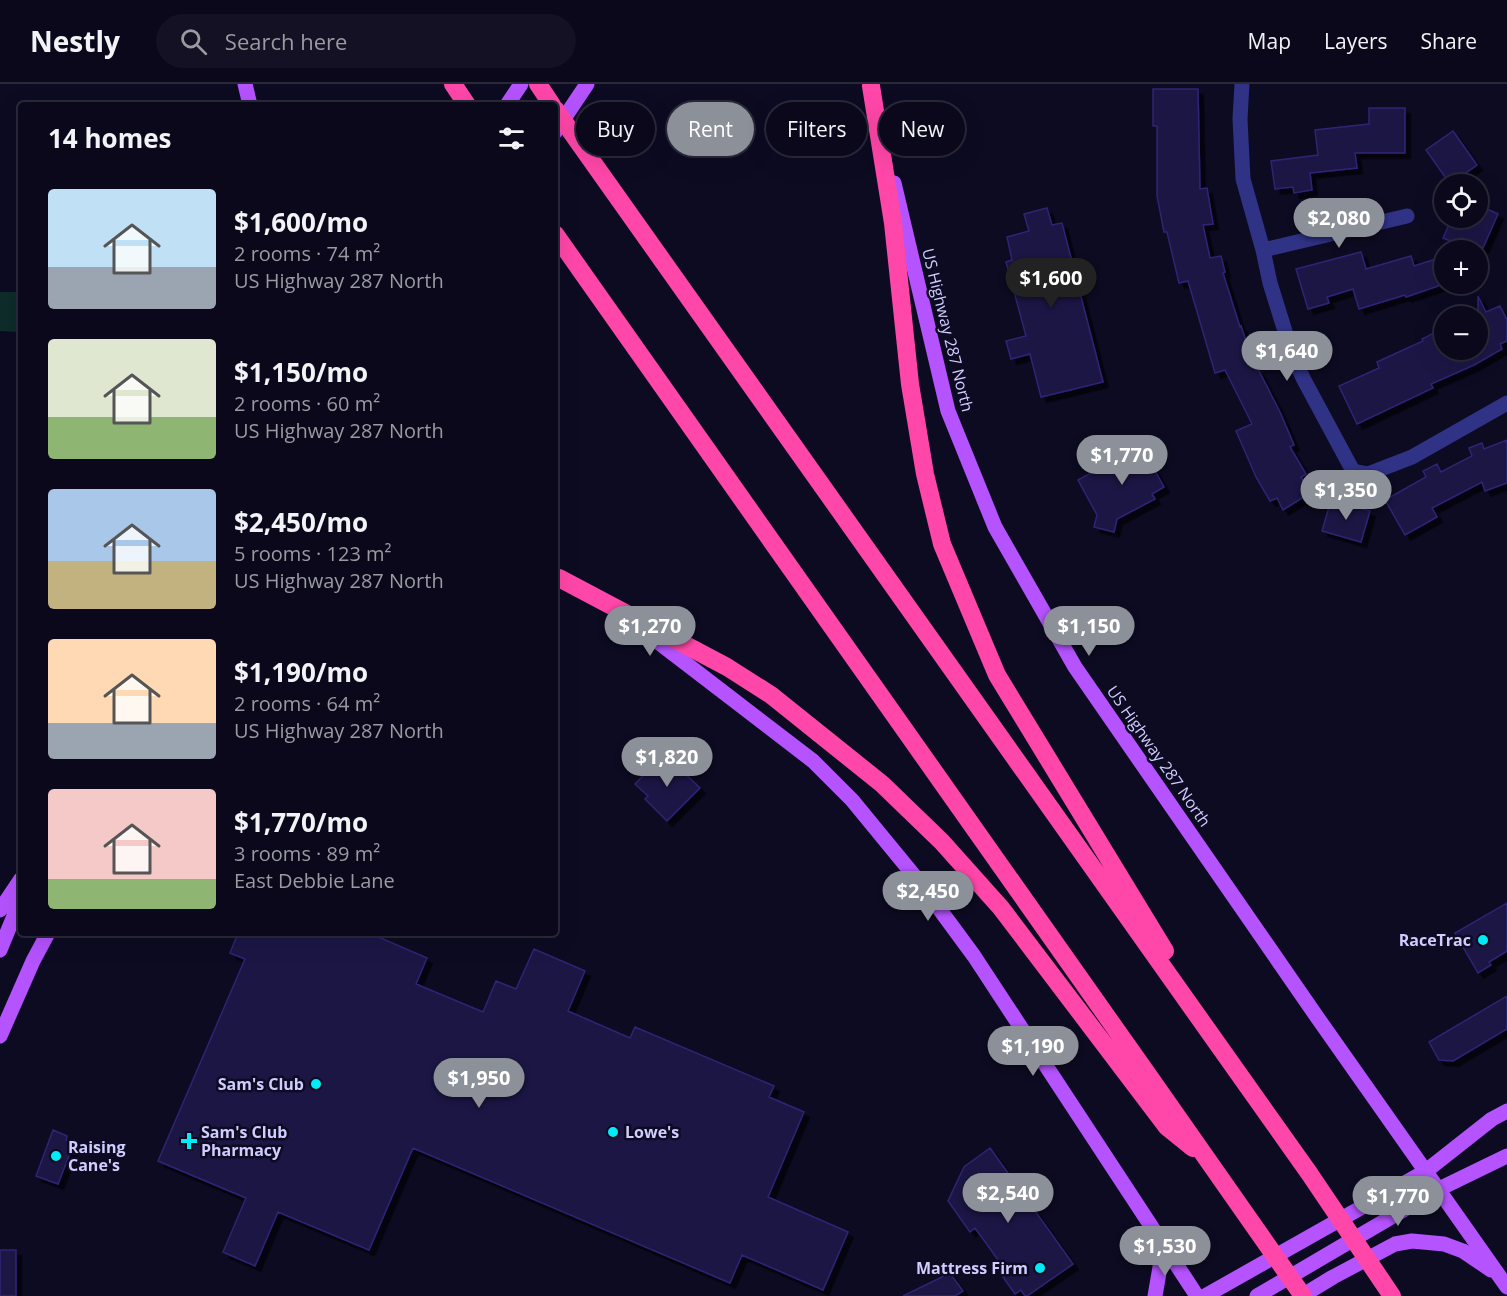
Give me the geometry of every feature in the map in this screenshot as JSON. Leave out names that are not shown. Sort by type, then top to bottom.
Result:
[{"type":"highway","points":[[453,84],[465,102]]},
{"type":"highway","points":[[538,84],[550,102]]},
{"type":"highway","points":[[871,85],[893,223],[910,384],[925,474],[942,544],[997,675],[1164,950],[1200,1019]]},
{"type":"highway","points":[[558,114],[1309,1173],[1392,1296]]},
{"type":"highway","points":[[558,238],[1302,1296]]},
{"type":"highway","points":[[558,578],[727,667],[771,695],[882,784],[942,842],[1001,908],[1167,1127],[1207,1158]]},
{"type":"main road","points":[[245,84],[249,102]]},
{"type":"main road","points":[[509,102],[521,84]]},
{"type":"main road","points":[[558,128],[587,84]]},
{"type":"main road","name":"US Highway 287 North","points":[[871,85],[948,411],[995,527],[1075,667],[1503,1281]]},
{"type":"main road","points":[[558,578],[658,642],[813,761],[852,800],[921,884],[974,957],[1197,1296]]},
{"type":"main road","points":[[0,910],[18,883]]},
{"type":"main road","points":[[0,950],[18,906]]},
{"type":"main road","points":[[0,1036],[4,1015],[46,936]]},
{"type":"main road","points":[[1205,1296],[1426,1171],[1492,1119],[1507,1111]]},
{"type":"main road","points":[[1257,1296],[1439,1189],[1507,1156]]},
{"type":"main road","points":[[1155,1296],[1160,1267],[1160,1241]]},
{"type":"main road","points":[[1302,1296],[1332,1277],[1395,1244],[1412,1241],[1444,1244],[1463,1251],[1503,1281]]},
{"type":"street","points":[[1242,84],[1240,119],[1243,179],[1270,283],[1293,357],[1353,471],[1368,474],[1412,458],[1507,403]]},
{"type":"street","points":[[1263,250],[1407,216]]},
{"type":"green space","points":[[0,292],[18,292],[18,332],[0,331]]},
{"type":"building","points":[[1153,89],[1198,89],[1200,189],[1207,188],[1213,224],[1203,225],[1210,258],[1221,256],[1225,272],[1223,273],[1256,370],[1258,369],[1280,412],[1294,445],[1290,447],[1306,474],[1301,477],[1310,493],[1283,510],[1277,498],[1270,501],[1256,477],[1236,431],[1252,424],[1225,370],[1215,373],[1188,281],[1179,283],[1167,232],[1164,232],[1157,196],[1157,126],[1153,126]]},
{"type":"building","points":[[1369,108],[1405,108],[1405,153],[1355,153],[1357,168],[1310,173],[1312,190],[1294,193],[1293,187],[1275,189],[1271,161],[1318,155],[1315,130],[1369,124]]},
{"type":"building","points":[[1453,131],[1477,165],[1464,174],[1443,174],[1426,150]]},
{"type":"building","points":[[1047,208],[1052,225],[1062,223],[1103,382],[1041,397],[1030,354],[1011,359],[1006,341],[1026,336],[1006,262],[1012,260],[1007,237],[1029,231],[1024,214]]},
{"type":"building","points":[[1488,210],[1498,214],[1487,240],[1443,238],[1448,228],[1488,228]]},
{"type":"building","points":[[1361,252],[1366,269],[1411,256],[1414,266],[1433,260],[1434,287],[1359,309],[1353,289],[1327,297],[1329,303],[1308,309],[1296,269]]},
{"type":"building","points":[[1478,296],[1483,306],[1478,306]]},
{"type":"building","points":[[1500,306],[1507,320],[1507,341],[1500,344],[1502,349],[1488,357],[1488,311]]},
{"type":"building","points":[[1434,333],[1434,360],[1483,360],[1431,384],[1433,388],[1357,424],[1339,386],[1379,368],[1377,362],[1423,341],[1422,339]]},
{"type":"building","points":[[1151,440],[1159,455],[1149,460],[1164,487],[1152,494],[1155,499],[1117,519],[1114,532],[1094,527],[1097,515],[1078,480]]},
{"type":"building","points":[[1507,440],[1507,483],[1485,491],[1482,482],[1432,508],[1437,517],[1405,535],[1385,500],[1426,477],[1423,471],[1437,464],[1441,472],[1472,456],[1469,448],[1482,443],[1484,449]]},
{"type":"building","points":[[1331,500],[1370,511],[1361,542],[1322,531]]},
{"type":"building","points":[[662,757],[674,769],[677,766],[700,788],[667,821],[645,799],[648,796],[635,784]]},
{"type":"building","name":"RaceTrac","points":[[1507,903],[1507,951],[1489,962],[1491,965],[1478,973],[1455,933]]},
{"type":"building","points":[[237,936],[376,936],[427,958],[416,984],[483,1012],[496,981],[516,989],[534,949],[585,971],[568,1011],[630,1038],[635,1027],[774,1086],[769,1097],[804,1112],[768,1197],[848,1232],[823,1290],[742,1255],[730,1283],[413,1148],[369,1250],[278,1212],[255,1266],[223,1252],[246,1198],[158,1161],[245,959],[230,953]]},
{"type":"building","points":[[1507,996],[1507,1029],[1453,1061],[1439,1060],[1429,1042]]},
{"type":"building","name":"Raising Cane's","points":[[53,1130],[67,1136],[66,1140],[74,1143],[58,1184],[36,1176]]},
{"type":"building","points":[[990,1148],[1073,1264],[1027,1296],[1021,1290],[1015,1294],[1003,1277],[1007,1273],[991,1250],[975,1228],[970,1232],[948,1201],[964,1167]]},
{"type":"building","points":[[0,1250],[16,1250],[16,1296],[0,1296]]},
{"type":"building","points":[[949,1272],[963,1291],[955,1296],[903,1296],[940,1278]]},
{"type":"place","name":"RaceTrac","points":[[1483,940]]},
{"type":"place","name":"Sam's Club","points":[[316,1084]]},
{"type":"place","name":"Lowe's","points":[[613,1132]]},
{"type":"place","name":"Sam's Club Pharmacy","points":[[189,1141]]},
{"type":"place","name":"Raising Cane's","points":[[56,1156]]},
{"type":"place","name":"Mattress Firm","points":[[1040,1268]]}]
